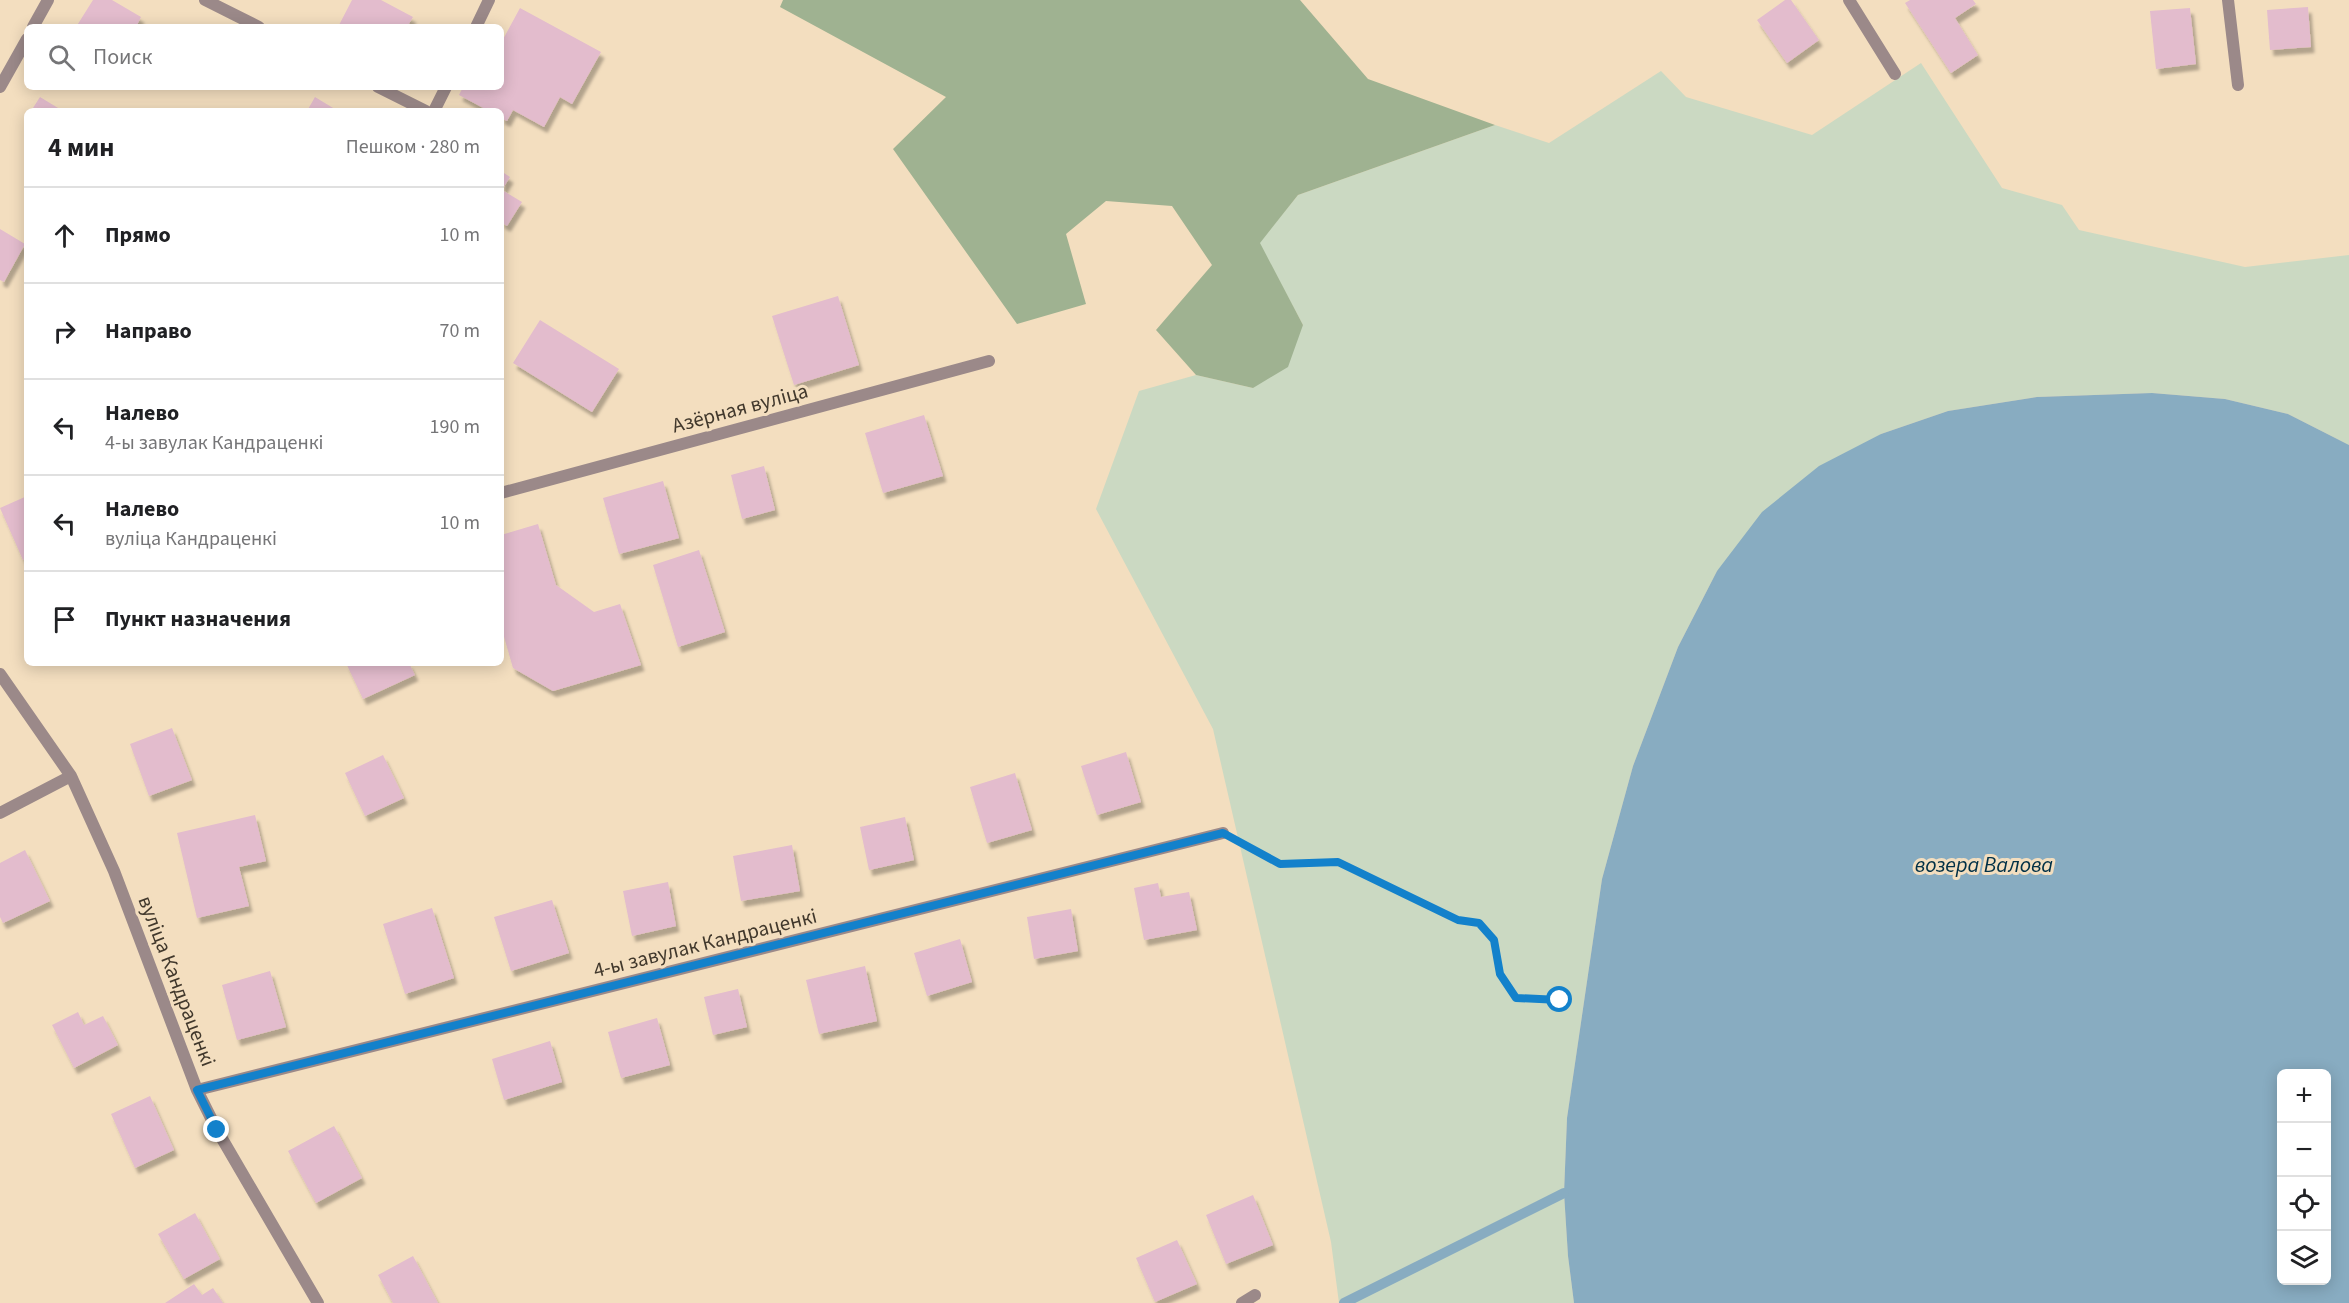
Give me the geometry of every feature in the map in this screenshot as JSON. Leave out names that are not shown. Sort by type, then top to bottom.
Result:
[{"type":"street","points":[[35,24],[48,0]]},
{"type":"street","points":[[205,0],[253,24]]},
{"type":"street","points":[[477,24],[489,0]]},
{"type":"street","points":[[1849,0],[1894,74]]},
{"type":"street","points":[[2228,0],[2238,85]]},
{"type":"street","points":[[0,87],[24,44]]},
{"type":"street","points":[[384,90],[420,108]]},
{"type":"street","points":[[436,108],[444,90]]},
{"type":"street","name":"Азёрная вуліца","points":[[504,492],[989,361]]},
{"type":"street","name":"вуліца Кандраценкі","points":[[0,674],[71,776],[114,872],[197,1090],[217,1130],[318,1303]]},
{"type":"street","points":[[0,813],[71,776]]},
{"type":"street","name":"4-ы завулак Кандраценкі","points":[[197,1090],[1223,833]]},
{"type":"street","points":[[1242,1303],[1256,1294]]},
{"type":"path","points":[[1223,833],[1280,864],[1338,862],[1458,920],[1479,923],[1494,940],[1500,974],[1516,998],[1560,1000]]},
{"type":"green space","points":[[783,0],[1300,0],[1368,79],[1495,125],[1298,195],[1260,243],[1303,325],[1288,367],[1253,388],[1196,375],[1156,330],[1212,265],[1172,206],[1106,201],[1066,234],[1086,304],[1017,324],[893,149],[946,97],[780,7]]},
{"type":"green space","points":[[1921,63],[2002,188],[2062,205],[2079,230],[2245,267],[2349,255],[2349,445],[2288,414],[2225,399],[2152,393],[2037,397],[1948,411],[1881,434],[1717,571],[1678,647],[1633,766],[1602,879],[1567,1118],[1564,1193],[1574,1303],[1339,1303],[1331,1242],[1213,729],[1096,509],[1139,391],[1196,375],[1253,388],[1303,325],[1259,243],[1298,195],[1495,125],[1549,143],[1661,71],[1686,97],[1812,135]]},
{"type":"water","name":"возера Валова","points":[[2152,393],[2225,399],[2288,414],[2349,445],[2349,1303],[1574,1303],[1564,1193],[1567,1118],[1602,879],[1633,766],[1678,647],[1717,571],[1762,512],[1819,466],[1881,434],[1948,411],[2037,397]]},
{"type":"building","points":[[93,0],[112,0],[141,17],[138,24],[78,24]]},
{"type":"building","points":[[352,0],[381,0],[413,17],[409,24],[340,24]]},
{"type":"building","points":[[1785,0],[1791,0],[1819,40],[1787,63],[1757,20]]},
{"type":"building","points":[[1910,0],[1973,0],[1976,4],[1955,18],[1978,55],[1951,73],[1905,3]]},
{"type":"building","points":[[2308,7],[2311,47],[2270,50],[2267,10]]},
{"type":"building","points":[[520,8],[601,52],[572,104],[560,97],[544,127],[513,110],[507,121],[504,120],[504,108],[483,108],[459,95],[462,90],[504,90],[504,37]]},
{"type":"building","points":[[2190,8],[2196,64],[2156,69],[2150,11]]},
{"type":"building","points":[[40,97],[58,108],[33,108]]},
{"type":"building","points":[[315,97],[333,108],[309,108]]},
{"type":"building","points":[[504,173],[510,177],[504,187]]},
{"type":"building","points":[[504,191],[522,202],[507,226],[504,224]]},
{"type":"building","points":[[0,229],[24,243],[24,246],[4,282],[0,280]]},
{"type":"building","points":[[838,296],[859,365],[794,385],[772,316]]},
{"type":"building","points":[[540,320],[619,369],[592,412],[513,363]]},
{"type":"building","points":[[924,415],[943,476],[883,493],[865,433]]},
{"type":"building","points":[[764,466],[775,510],[742,519],[731,475]]},
{"type":"building","points":[[663,481],[679,538],[619,554],[603,498]]},
{"type":"building","points":[[24,497],[23,560],[0,508]]},
{"type":"building","points":[[538,524],[556,585],[594,612],[620,604],[641,665],[553,691],[513,668],[504,636],[504,534]]},
{"type":"building","points":[[699,550],[725,632],[678,647],[653,565]]},
{"type":"building","points":[[347,666],[410,666],[415,675],[363,699]]},
{"type":"building","points":[[172,728],[192,780],[149,796],[130,744]]},
{"type":"building","points":[[1126,752],[1141,802],[1097,815],[1081,766]]},
{"type":"building","points":[[383,755],[404,798],[365,816],[345,773]]},
{"type":"building","points":[[1015,773],[1032,830],[987,843],[970,787]]},
{"type":"building","points":[[255,815],[266,861],[239,867],[249,906],[197,918],[177,833]]},
{"type":"building","points":[[905,817],[914,860],[869,870],[860,827]]},
{"type":"building","points":[[792,845],[800,891],[741,901],[733,856]]},
{"type":"building","points":[[25,850],[50,901],[3,923],[0,917],[0,863]]},
{"type":"building","points":[[668,882],[676,926],[632,936],[623,891]]},
{"type":"building","points":[[1158,883],[1161,897],[1189,892],[1197,930],[1144,940],[1134,888]]},
{"type":"building","points":[[552,900],[569,953],[511,971],[494,917]]},
{"type":"building","points":[[432,908],[454,978],[405,994],[383,924]]},
{"type":"building","points":[[1071,909],[1078,951],[1034,959],[1027,917]]},
{"type":"building","points":[[960,939],[972,982],[927,996],[914,953]]},
{"type":"building","points":[[865,966],[877,1021],[819,1034],[806,980]]},
{"type":"building","points":[[270,971],[286,1027],[237,1040],[222,985]]},
{"type":"building","points":[[738,989],[747,1027],[713,1035],[704,997]]},
{"type":"building","points":[[78,1012],[84,1025],[103,1016],[118,1045],[74,1068],[52,1025]]},
{"type":"building","points":[[657,1018],[670,1065],[621,1078],[608,1032]]},
{"type":"building","points":[[550,1041],[562,1082],[504,1100],[492,1059]]},
{"type":"building","points":[[150,1096],[174,1150],[135,1168],[111,1114]]},
{"type":"building","points":[[334,1126],[362,1178],[316,1203],[288,1151]]},
{"type":"building","points":[[1253,1195],[1273,1245],[1226,1264],[1206,1215]]},
{"type":"building","points":[[195,1213],[220,1259],[184,1279],[158,1234]]},
{"type":"building","points":[[1177,1240],[1197,1284],[1155,1302],[1136,1258]]},
{"type":"building","points":[[413,1256],[438,1303],[393,1303],[378,1275]]},
{"type":"building","points":[[194,1284],[202,1295],[213,1288],[223,1303],[165,1303]]},
{"type":"waterway","points":[[1344,1303],[1564,1193]]},
{"type":"route","points":[[217,1130],[197,1090],[1223,833],[1280,864],[1338,862],[1458,920],[1479,923],[1494,940],[1500,974],[1516,998],[1560,1000]]}]
